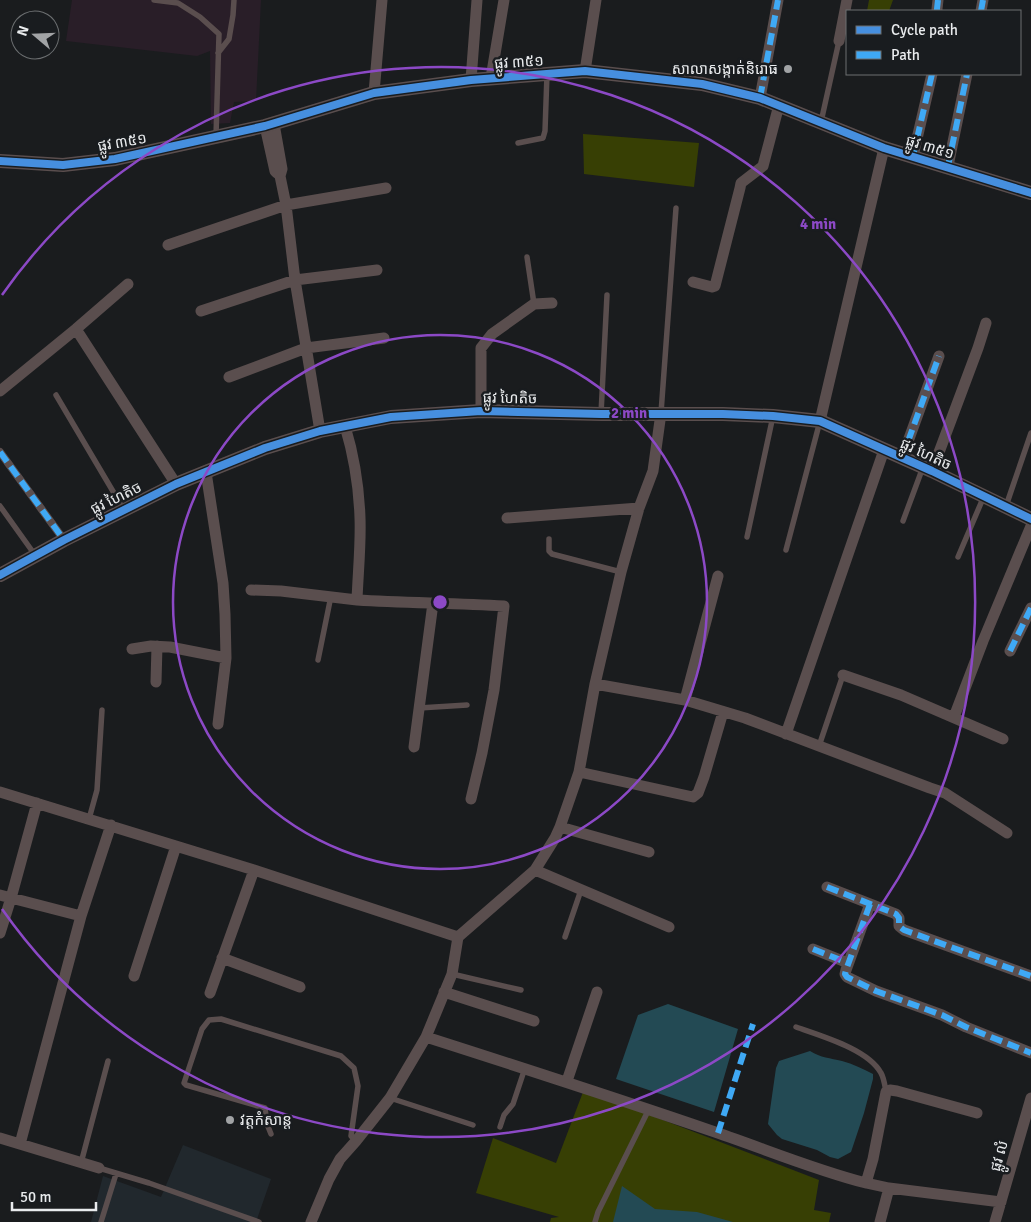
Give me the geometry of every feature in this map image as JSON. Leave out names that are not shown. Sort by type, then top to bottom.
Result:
[{"type":"street","points":[[374,93],[382,0]]},
{"type":"street","points":[[471,80],[477,0]]},
{"type":"street","points":[[491,78],[504,0]]},
{"type":"street","points":[[585,71],[596,0]]},
{"type":"street","points":[[760,98],[778,0]]},
{"type":"street","points":[[838,41],[847,0]]},
{"type":"street","name":"ផ្លូវ ៣៥១","points":[[0,161],[63,164],[115,159],[270,125],[374,93],[471,80],[585,71],[702,84],[760,98],[884,148],[948,166],[1031,193]]},
{"type":"street","points":[[913,156],[932,75]]},
{"type":"street","points":[[948,166],[968,75]]},
{"type":"street","points":[[693,282],[712,287],[715,286],[741,183],[763,166],[779,105]]},
{"type":"street","points":[[270,125],[275,171],[280,176],[286,206],[295,280],[320,431]]},
{"type":"street","points":[[820,422],[884,148]]},
{"type":"street","points":[[168,245],[286,206],[386,188]]},
{"type":"street","points":[[201,311],[295,280],[377,270]]},
{"type":"street","points":[[0,392],[128,284]]},
{"type":"street","points":[[481,411],[481,348],[492,334],[534,304],[552,303]]},
{"type":"street","points":[[927,469],[978,348],[986,323]]},
{"type":"street","points":[[76,329],[176,484]]},
{"type":"street","points":[[229,377],[306,348],[384,338]]},
{"type":"street","points":[[902,458],[938,356]]},
{"type":"street","name":"ផ្លូវ ហៃតិច","points":[[0,575],[64,540],[176,484],[265,448],[320,431],[391,417],[481,411],[601,414],[723,414],[773,416],[820,422],[927,469],[1031,519]]},
{"type":"street","points":[[311,1222],[329,1179],[340,1159],[390,1098],[426,1036],[452,974],[458,938],[535,870],[560,827],[579,772],[594,684],[621,572],[639,508],[653,471],[661,413]]},
{"type":"street","points":[[345,426],[357,482],[360,518],[357,600]]},
{"type":"street","points":[[786,734],[884,450]]},
{"type":"street","points":[[0,452],[64,540]]},
{"type":"street","points":[[206,472],[223,584],[225,614],[226,658],[218,724]]},
{"type":"street","points":[[507,518],[639,508]]},
{"type":"street","points":[[954,717],[983,641],[1031,526]]},
{"type":"street","points":[[686,700],[718,576]]},
{"type":"street","points":[[251,590],[282,591],[357,600],[504,606],[494,690],[471,799]]},
{"type":"street","points":[[414,747],[433,603]]},
{"type":"street","points":[[1010,651],[1031,608]]},
{"type":"street","points":[[132,649],[157,646],[170,647],[226,658]]},
{"type":"street","points":[[156,682],[157,646]]},
{"type":"street","points":[[843,675],[901,695],[1003,739]]},
{"type":"street","points":[[594,684],[686,700],[745,718],[946,793],[1007,833]]},
{"type":"street","points":[[579,772],[693,797],[698,793],[704,777],[723,712]]},
{"type":"street","points":[[0,792],[254,870],[458,938]]},
{"type":"street","points":[[0,933],[6,896],[37,803]]},
{"type":"street","points":[[20,1144],[81,916],[111,825]]},
{"type":"street","points":[[560,827],[649,852]]},
{"type":"street","points":[[134,976],[176,846]]},
{"type":"street","points":[[210,993],[254,870]]},
{"type":"street","points":[[535,870],[669,927]]},
{"type":"street","points":[[827,887],[896,914],[899,918],[899,926],[904,930],[1031,976]]},
{"type":"street","points":[[6,896],[81,916]]},
{"type":"street","points":[[870,904],[848,963],[845,974],[848,977],[876,991],[942,1015],[966,1028],[1031,1053]]},
{"type":"street","points":[[813,949],[848,963]]},
{"type":"street","points":[[222,958],[300,987]]},
{"type":"street","points":[[444,992],[534,1021]]},
{"type":"street","points":[[567,1082],[596,992]]},
{"type":"street","points":[[426,1036],[649,1109],[843,1177],[889,1188],[1001,1202]]},
{"type":"street","points":[[866,1183],[873,1160],[886,1092],[897,1090],[977,1113]]},
{"type":"street","name":"ផ្លូវ លំ","points":[[995,1222],[1031,1098]]},
{"type":"street","points":[[0,1138],[99,1168]]},
{"type":"street","points":[[880,1222],[889,1188]]},
{"type":"lane","points":[[154,0],[178,1],[200,17],[218,34],[216,137]]},
{"type":"lane","points":[[218,53],[229,39],[234,0]]},
{"type":"lane","points":[[820,123],[838,41]]},
{"type":"lane","points":[[518,143],[543,138],[547,74]]},
{"type":"lane","points":[[661,413],[676,208]]},
{"type":"lane","points":[[527,257],[534,304]]},
{"type":"lane","points":[[601,414],[607,295]]},
{"type":"lane","points":[[56,395],[124,510]]},
{"type":"lane","points":[[747,537],[773,416]]},
{"type":"lane","points":[[786,550],[820,422]]},
{"type":"lane","points":[[1006,506],[1031,433]]},
{"type":"lane","points":[[903,521],[927,469]]},
{"type":"lane","points":[[958,557],[984,496]]},
{"type":"lane","points":[[0,506],[36,555]]},
{"type":"lane","points":[[549,539],[549,551],[552,554],[621,572]]},
{"type":"lane","points":[[318,660],[331,596]]},
{"type":"lane","points":[[819,746],[843,675]]},
{"type":"lane","points":[[419,708],[467,705]]},
{"type":"lane","points":[[89,819],[97,790],[102,710]]},
{"type":"lane","points":[[565,937],[581,890]]},
{"type":"lane","points":[[452,974],[520,990]]},
{"type":"lane","points":[[271,1134],[267,1124],[265,1108],[184,1083],[202,1029],[209,1020],[221,1019],[341,1056],[354,1068],[358,1086],[351,1136],[356,1141]]},
{"type":"lane","points":[[796,1027],[855,1050],[871,1062],[881,1073],[886,1092]]},
{"type":"lane","points":[[81,1163],[108,1061]]},
{"type":"lane","points":[[500,1127],[504,1115],[513,1104],[525,1068]]},
{"type":"lane","points":[[390,1098],[473,1125]]},
{"type":"lane","points":[[595,1222],[598,1212],[649,1109]]},
{"type":"lane","points":[[99,1168],[149,1183],[259,1222]]},
{"type":"lane","points":[[101,1222],[116,1174]]},
{"type":"shaded area","points":[[72,0],[261,0],[256,101],[234,102],[230,123],[211,124],[210,51],[197,56],[66,41]]},
{"type":"shaded area","points":[[183,1145],[271,1179],[256,1222],[91,1222],[103,1176],[161,1197]]},
{"type":"green space","points":[[869,0],[893,0],[889,10],[867,10]]},
{"type":"green space","points":[[583,134],[699,143],[694,187],[584,174]]},
{"type":"green space","points":[[583,1092],[629,1107],[819,1180],[814,1210],[831,1213],[829,1222],[550,1222],[551,1218],[559,1217],[476,1193],[493,1138],[556,1163]]},
{"type":"water","points":[[668,1004],[738,1029],[714,1112],[616,1079],[638,1015]]},
{"type":"water","points":[[810,1051],[842,1061],[873,1074],[864,1113],[851,1152],[838,1159],[782,1139],[768,1124],[776,1068],[779,1061]]},
{"type":"water","points":[[622,1186],[655,1209],[697,1212],[733,1222],[613,1222]]},
{"type":"marked path","points":[[760,98],[778,0]]},
{"type":"marked path","points":[[937,10],[938,0]]},
{"type":"marked path","points":[[981,10],[983,0]]},
{"type":"marked path","points":[[913,156],[932,75]]},
{"type":"marked path","points":[[948,166],[967,75]]},
{"type":"marked path","points":[[902,458],[939,356]]},
{"type":"marked path","points":[[0,452],[64,540]]},
{"type":"marked path","points":[[1010,651],[1031,608]]},
{"type":"marked path","points":[[827,887],[896,914],[899,918],[899,926],[904,930],[1031,976]]},
{"type":"marked path","points":[[870,904],[846,970],[845,974],[847,977],[876,991],[942,1015],[966,1027],[1031,1053]]},
{"type":"marked path","points":[[813,949],[848,963]]},
{"type":"marked path","points":[[718,1133],[753,1024]]},
{"type":"cycle path","points":[[0,161],[63,165],[115,159],[265,126],[374,93],[471,80],[585,71],[702,84],[760,98],[884,148],[1031,193]]},
{"type":"cycle path","points":[[0,575],[64,540],[176,484],[265,448],[320,431],[391,417],[481,411],[601,414],[723,414],[773,416],[820,421],[932,471],[1031,519]]},
{"type":"place","name":"សាលាសង្កាត់និរោធ","points":[[788,69]]},
{"type":"place","name":"វត្តកំសាន្ត","points":[[230,1120]]}]
